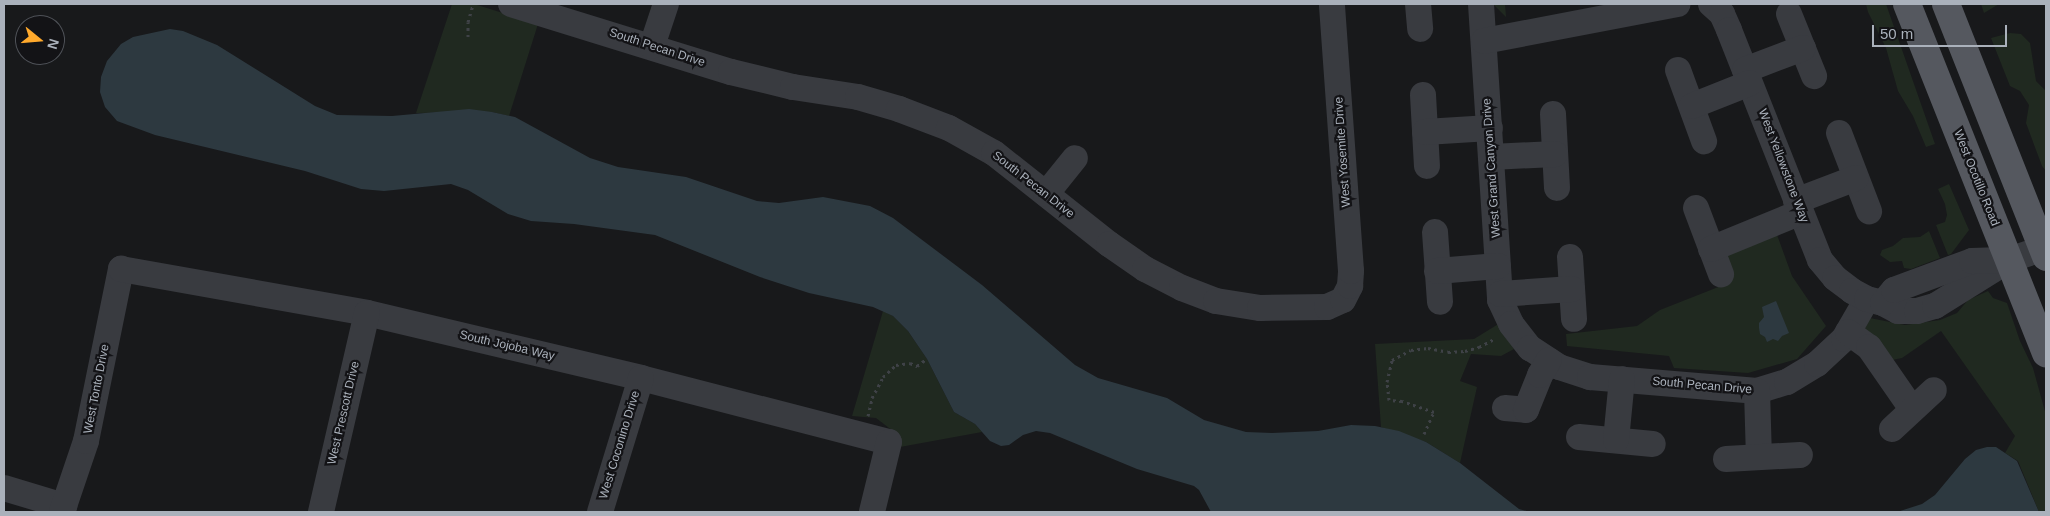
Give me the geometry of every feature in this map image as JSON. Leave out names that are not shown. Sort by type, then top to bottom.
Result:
[{"type":"main road","name":"West Ocotillo Road","points":[[1907,4],[2046,353]]},
{"type":"main road","points":[[1946,4],[2044,252]]},
{"type":"street","name":"South Pecan Drive","points":[[511,4],[652,46],[731,72],[793,87],[858,98],[899,108],[949,128],[994,153],[1109,244],[1145,269],[1182,288],[1216,301],[1260,308],[1327,307],[1343,300]]},
{"type":"street","points":[[652,46],[666,4]]},
{"type":"street","name":"West Yosemite Drive","points":[[1332,4],[1351,271],[1350,286],[1343,300]]},
{"type":"street","name":"West Grand Canyon Drive","points":[[1482,4],[1500,300],[1515,328]]},
{"type":"street","points":[[1484,41],[1585,12],[1678,4]]},
{"type":"street","name":"West Yellowstone Way","points":[[1713,4],[1722,14],[1748,76],[1820,260],[1835,278],[1875,301]]},
{"type":"street","points":[[1789,14],[1814,76]]},
{"type":"street","points":[[1692,106],[1803,48]]},
{"type":"street","points":[[1678,70],[1704,141]]},
{"type":"street","points":[[1423,95],[1427,166]]},
{"type":"street","points":[[1553,114],[1557,188]]},
{"type":"street","points":[[1425,132],[1490,128]]},
{"type":"street","points":[[1839,133],[1869,211]]},
{"type":"street","points":[[1491,157],[1555,154]]},
{"type":"street","points":[[1046,194],[1075,158]]},
{"type":"street","points":[[1712,249],[1856,178]]},
{"type":"street","points":[[1696,208],[1721,274]]},
{"type":"street","points":[[1435,232],[1440,302]]},
{"type":"street","points":[[1875,301],[1898,311],[1917,311],[1935,306],[2009,260],[2044,252]]},
{"type":"street","points":[[1570,257],[1574,319]]},
{"type":"street","name":"South Pecan Drive","points":[[1515,328],[1530,348],[1559,366],[1590,377],[1758,391],[1787,382],[1817,364],[1844,339],[1875,301],[1894,290],[1972,261],[2009,260]]},
{"type":"street","points":[[1437,271],[1498,266]]},
{"type":"street","name":"South Jojoba Way","points":[[121,269],[367,313],[641,378],[889,442],[872,512]]},
{"type":"street","name":"West Tonto Drive","points":[[4,488],[63,509],[86,441],[121,269]]},
{"type":"street","points":[[1923,280],[1935,306]]},
{"type":"street","points":[[1500,294],[1572,289]]},
{"type":"street","name":"West Prescott Drive","points":[[321,512],[367,313]]},
{"type":"street","points":[[1848,332],[1869,347],[1912,409]]},
{"type":"street","points":[[1505,408],[1526,410],[1540,375],[1549,360]]},
{"type":"street","name":"West Coconino Drive","points":[[600,512],[641,378]]},
{"type":"street","points":[[1616,440],[1622,379]]},
{"type":"street","points":[[1892,429],[1934,390]]},
{"type":"street","points":[[1758,391],[1759,457]]},
{"type":"street","points":[[1579,437],[1653,444]]},
{"type":"street","points":[[1726,459],[1800,455]]},
{"type":"path","points":[[468,37],[468,22],[473,5]]},
{"type":"path","points":[[1424,434],[1434,412],[1402,401],[1389,400],[1387,382],[1392,360],[1411,350],[1428,348],[1448,352],[1479,347],[1515,328]]},
{"type":"path","points":[[864,436],[872,398],[882,377],[896,365],[910,363],[917,366],[925,360]]},
{"type":"shaded area","points":[[452,4],[474,4],[538,24],[509,116],[492,112],[416,113]]},
{"type":"shaded area","points":[[1493,4],[1505,4],[1506,17]]},
{"type":"shaded area","points":[[1866,4],[1886,4],[1935,144],[1926,147],[1913,116],[1898,91],[1886,48]]},
{"type":"shaded area","points":[[1981,4],[1999,4],[1984,13]]},
{"type":"shaded area","points":[[170,29],[183,31],[217,45],[315,106],[337,115],[392,116],[469,109],[492,112],[515,117],[590,158],[618,167],[686,177],[757,201],[779,203],[823,197],[870,206],[893,218],[982,285],[1075,365],[1098,378],[1167,398],[1204,420],[1246,432],[1318,431],[1351,425],[1375,426],[1399,431],[1426,442],[1460,463],[1519,509],[1530,512],[1211,512],[1199,490],[1194,486],[1137,469],[1050,433],[1036,431],[1023,435],[1009,445],[1001,446],[990,441],[975,424],[954,412],[927,359],[908,331],[893,316],[873,307],[809,293],[760,277],[655,235],[574,224],[531,221],[508,214],[468,190],[451,184],[384,191],[361,189],[305,171],[155,135],[117,121],[105,107],[100,92],[101,77],[107,61],[121,44],[133,37]]},
{"type":"shaded area","points":[[2010,33],[2021,34],[2030,43],[2036,81],[2046,91],[2046,171],[2042,166],[2026,123],[2029,105],[2020,91],[2010,86],[1991,38]]},
{"type":"shaded area","points":[[1949,184],[1969,230],[1951,254],[1948,255],[1936,225],[1945,222],[1947,215],[1945,204],[1938,189]]},
{"type":"shaded area","points":[[1929,231],[1940,258],[1911,269],[1904,268],[1902,261],[1890,262],[1880,255],[1882,250],[1893,246],[1903,238],[1920,237]]},
{"type":"shaded area","points":[[1776,232],[1792,276],[1826,326],[1797,359],[1748,373],[1674,368],[1669,356],[1567,346],[1566,334],[1637,326],[1660,310],[1731,282],[1727,252]]},
{"type":"shaded area","points":[[1988,291],[1993,298],[2007,303],[2020,341],[2033,368],[2046,415],[2046,512],[2039,512],[2018,461],[2005,453],[2015,436],[1941,331],[1902,358],[1887,361],[1859,329],[1870,318],[1905,325],[1940,320],[1957,313],[1968,300]]},
{"type":"shaded area","points":[[1776,301],[1789,333],[1782,336],[1778,341],[1773,339],[1767,342],[1765,337],[1760,334],[1759,328],[1759,323],[1764,317],[1762,307]]},
{"type":"shaded area","points":[[883,311],[893,316],[908,331],[927,359],[954,412],[975,424],[982,432],[900,447],[893,431],[876,418],[852,416]]},
{"type":"shaded area","points":[[1500,323],[1514,349],[1501,356],[1471,354],[1460,381],[1477,387],[1460,463],[1426,442],[1381,427],[1375,344],[1474,339]]},
{"type":"shaded area","points":[[1996,447],[2017,461],[2039,512],[1897,512],[1922,504],[1935,495],[1965,459],[1976,450]]}]
